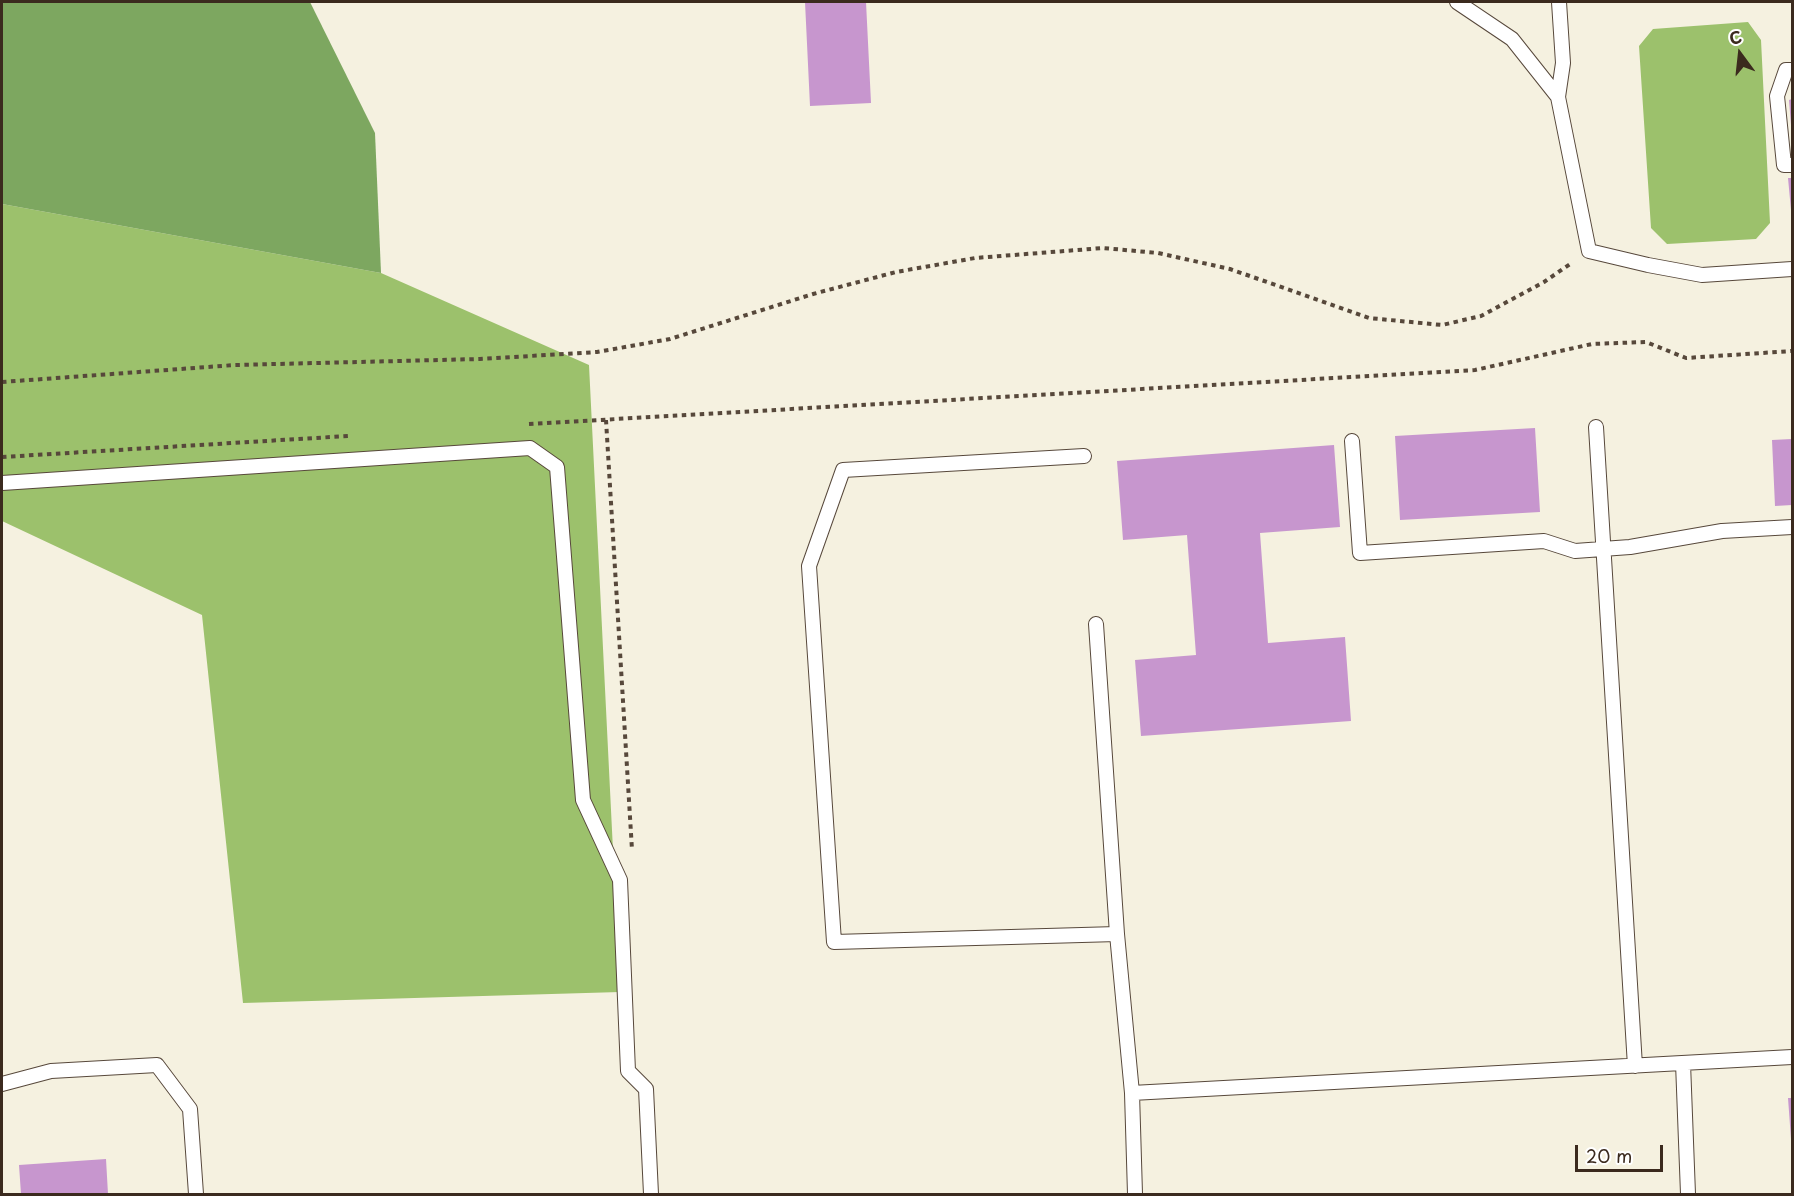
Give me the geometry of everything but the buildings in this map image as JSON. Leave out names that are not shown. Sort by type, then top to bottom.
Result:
[{"type":"lane","points":[[1457,2],[1512,39],[1558,97]]},
{"type":"lane","points":[[1559,2],[1563,63],[1558,97],[1589,251],[1702,275],[1792,269]]},
{"type":"lane","points":[[1792,70],[1786,70],[1777,96],[1784,165],[1792,165]]},
{"type":"lane","points":[[1596,427],[1635,1066]]},
{"type":"lane","points":[[1352,441],[1360,553],[1544,541],[1575,551],[1603,550],[1722,531],[1792,527]]},
{"type":"lane","points":[[2,483],[530,448],[557,467],[583,800],[620,880],[628,1071],[646,1089],[651,1194]]},
{"type":"lane","points":[[1084,456],[843,470],[809,566],[834,942],[1117,934]]},
{"type":"lane","points":[[1096,624],[1117,934],[1132,1093],[1135,1194]]},
{"type":"lane","points":[[1132,1093],[1792,1057]]},
{"type":"lane","points":[[1683,1064],[1688,1194]]},
{"type":"lane","points":[[2,1084],[51,1071],[157,1065],[190,1109],[196,1194]]},
{"type":"path","points":[[2,382],[236,365],[480,359],[597,352],[670,339],[813,294],[896,272],[975,258],[1103,248],[1158,253],[1230,269],[1370,318],[1442,325],[1481,316],[1544,282],[1589,251]]},
{"type":"path","points":[[523,425],[1475,370],[1592,344],[1646,342],[1686,358],[1792,351]]},
{"type":"path","points":[[606,420],[632,862]]},
{"type":"path","points":[[2,457],[357,435]]},
{"type":"green space","points":[[2,2],[310,2],[375,133],[381,273],[2,204]]},
{"type":"green space","points":[[1748,22],[1761,40],[1770,223],[1756,239],[1667,244],[1651,228],[1639,46],[1653,29]]},
{"type":"green space","points":[[2,204],[381,273],[589,365],[620,992],[243,1003],[202,615],[2,521]]}]
